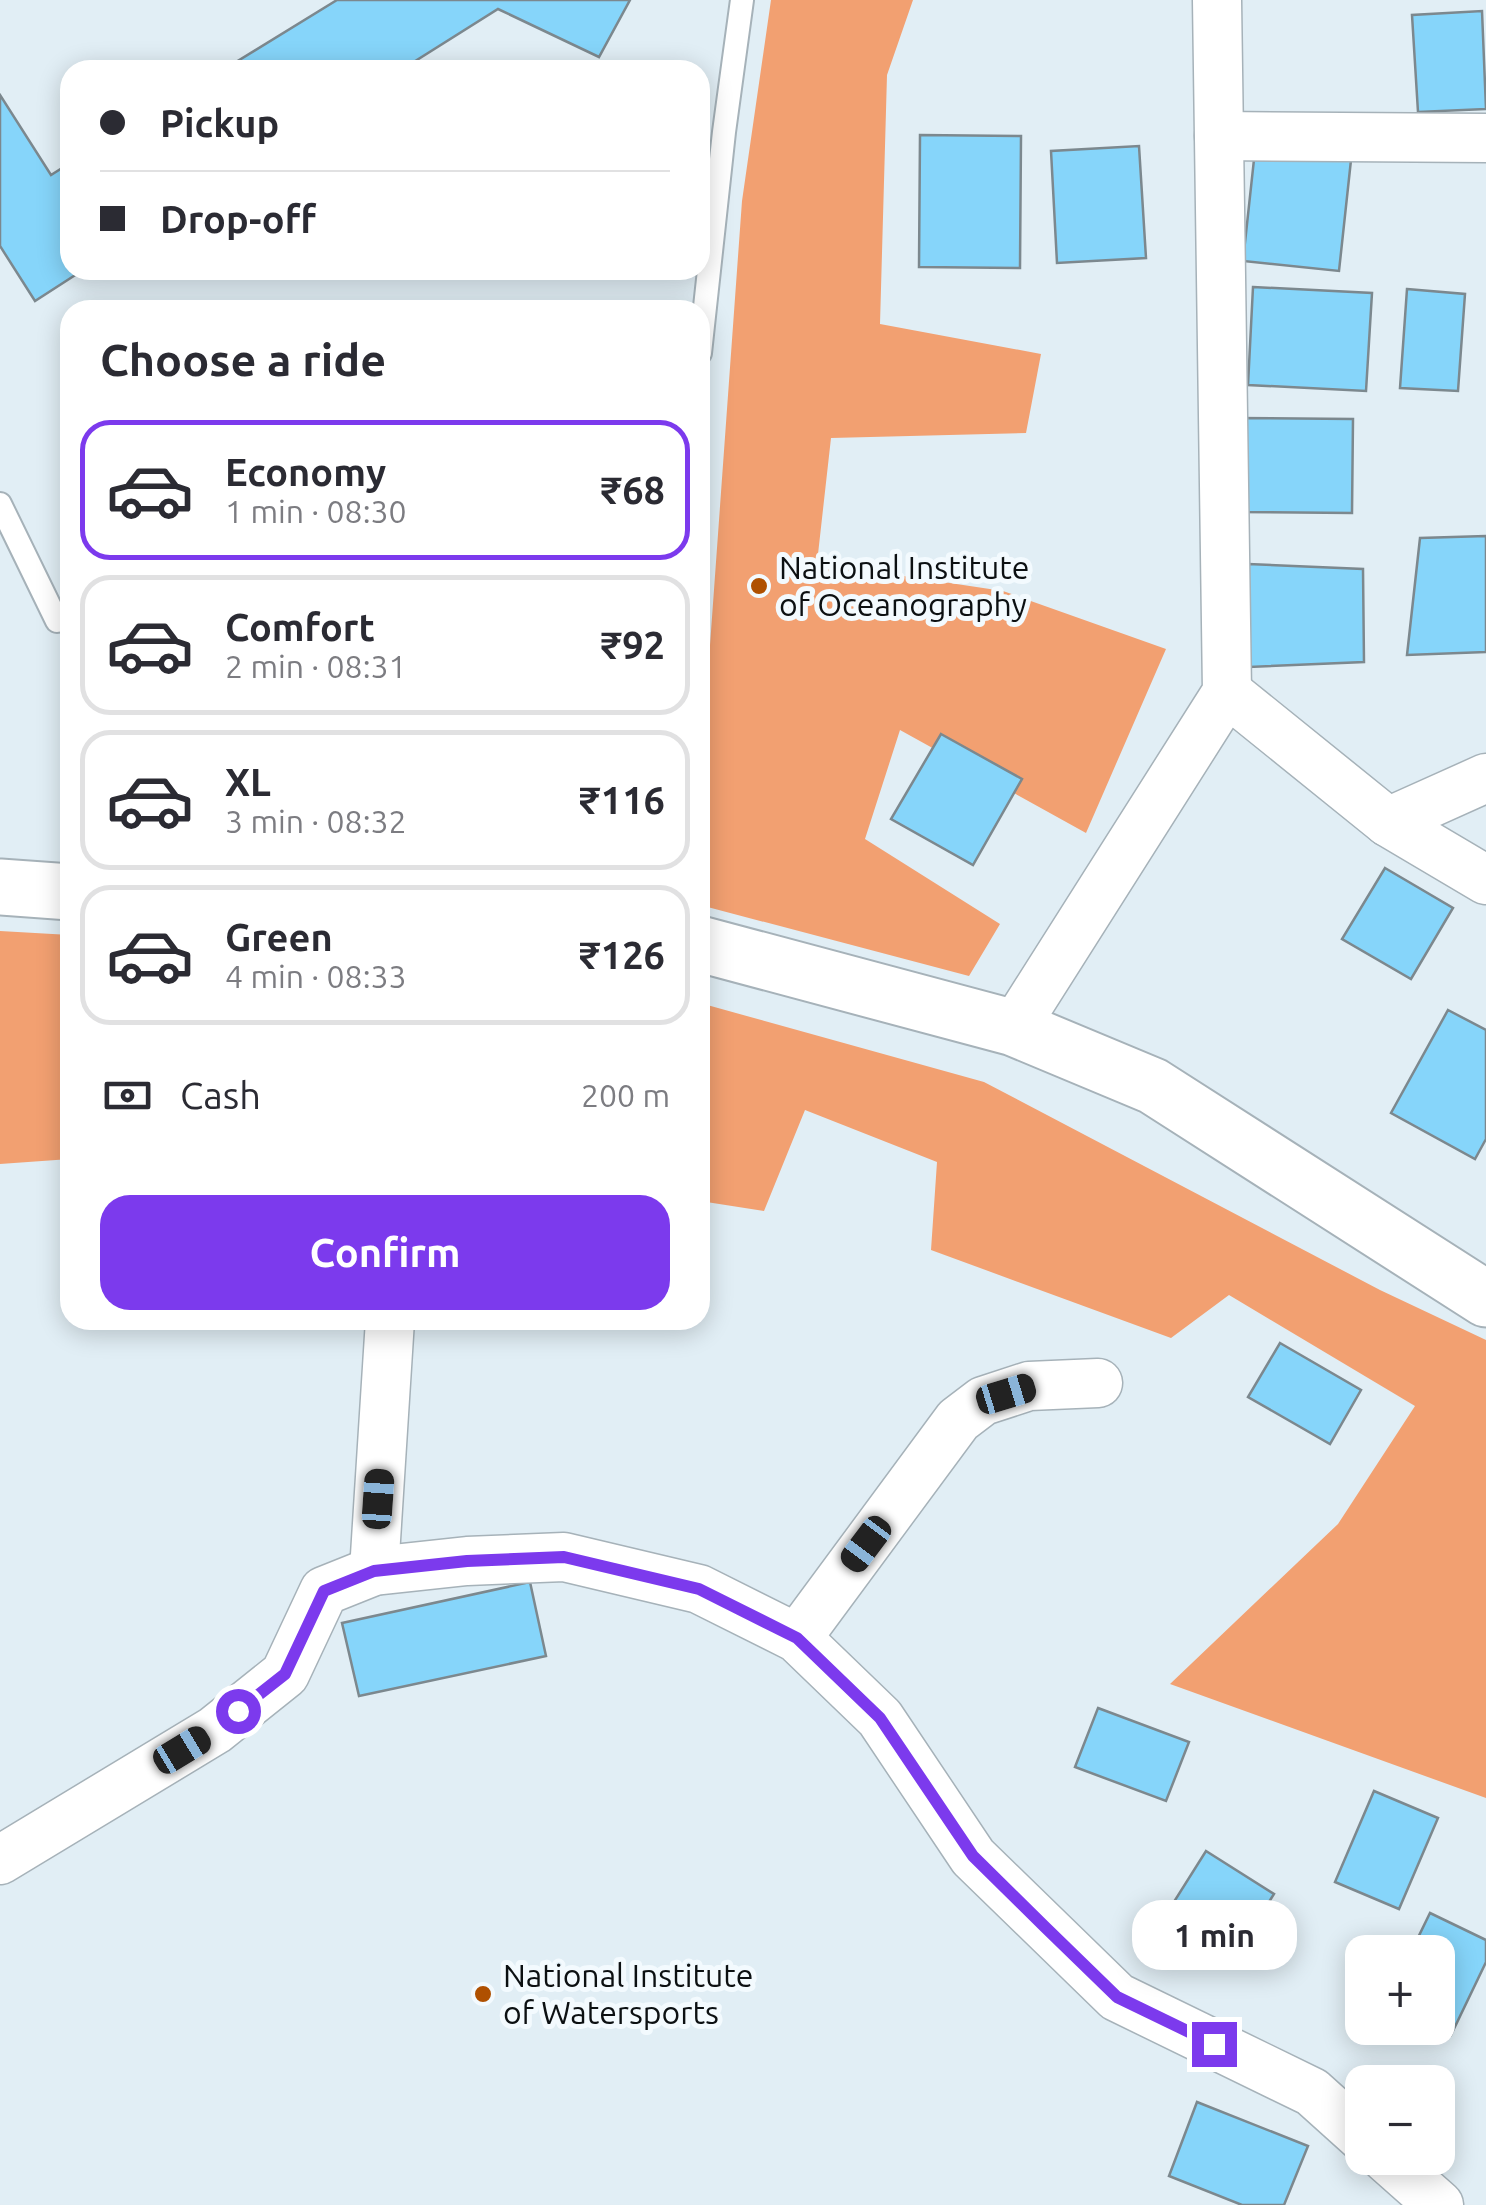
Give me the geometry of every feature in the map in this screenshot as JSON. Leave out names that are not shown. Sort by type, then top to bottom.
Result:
[{"type":"street","points":[[1014,1028],[1227,692],[1218,0]]},
{"type":"street","points":[[1219,136],[1486,138]]},
{"type":"street","points":[[1227,692],[1388,822],[1486,880]]},
{"type":"street","points":[[1388,822],[1486,778]]},
{"type":"street","points":[[0,887],[60,891]]},
{"type":"street","points":[[710,947],[1014,1028],[1153,1086],[1486,1300]]},
{"type":"street","points":[[374,1571],[389,1330]]},
{"type":"street","points":[[797,1638],[958,1420],[983,1401],[1028,1386],[1098,1382]]},
{"type":"street","points":[[0,1860],[215,1730],[285,1674],[324,1591],[374,1571],[467,1561],[564,1557],[699,1589],[797,1638],[880,1718],[973,1856],[1117,1997],[1312,2092],[1345,2122]]},
{"type":"street","points":[[1405,2175],[1439,2205]]},
{"type":"lane","points":[[710,260],[742,0]]},
{"type":"lane","points":[[0,504],[60,621]]},
{"type":"shaded area","points":[[771,0],[913,0],[887,75],[880,324],[1041,354],[1026,433],[831,438],[817,563],[1003,591],[1166,649],[1086,833],[900,730],[865,839],[1000,924],[969,976],[710,908],[710,645],[742,201]]},
{"type":"shaded area","points":[[0,931],[60,934],[60,1160],[0,1164]]},
{"type":"shaded area","points":[[710,1006],[984,1082],[1380,1290],[1486,1340],[1486,1798],[1170,1684],[1338,1524],[1415,1406],[1229,1295],[1171,1338],[931,1250],[937,1162],[805,1110],[764,1211],[710,1203]]},
{"type":"building","points":[[337,0],[630,0],[599,57],[498,9],[417,60],[239,60]]},
{"type":"building","points":[[1482,11],[1486,109],[1418,112],[1412,15]]},
{"type":"building","points":[[0,95],[51,175],[60,169],[60,280],[68,280],[35,301],[0,246]]},
{"type":"building","points":[[920,135],[1021,136],[1020,268],[919,267]]},
{"type":"building","points":[[1139,146],[1146,258],[1057,263],[1051,151]]},
{"type":"building","points":[[1255,150],[1351,160],[1339,271],[1243,261]]},
{"type":"building","points":[[1253,287],[1372,293],[1366,391],[1248,385]]},
{"type":"building","points":[[1407,289],[1465,294],[1458,391],[1400,388]]},
{"type":"building","points":[[1236,418],[1353,419],[1352,513],[1235,512]]},
{"type":"building","points":[[1486,536],[1486,652],[1407,655],[1420,538]]},
{"type":"building","points":[[1248,564],[1363,569],[1364,662],[1249,667]]},
{"type":"building","points":[[941,734],[1022,779],[973,865],[891,819]]},
{"type":"building","points":[[1385,868],[1453,908],[1411,979],[1342,939]]},
{"type":"building","points":[[1448,1010],[1486,1030],[1486,1139],[1475,1159],[1391,1113]]},
{"type":"building","points":[[1280,1343],[1361,1390],[1330,1444],[1248,1397]]},
{"type":"building","points":[[530,1582],[546,1656],[359,1696],[342,1623]]},
{"type":"building","points":[[1098,1708],[1189,1742],[1166,1801],[1075,1767]]},
{"type":"building","points":[[1374,1791],[1438,1818],[1399,1909],[1335,1882]]},
{"type":"building","points":[[1206,1851],[1274,1894],[1233,1959],[1165,1916]]},
{"type":"building","points":[[1430,1913],[1486,1940],[1486,1962],[1455,2027],[1455,1935],[1419,1935]]},
{"type":"building","points":[[1197,2102],[1308,2146],[1284,2205],[1242,2205],[1169,2176]]},
{"type":"place","name":"National Institute of Oceanography","points":[[759,586]]},
{"type":"place","name":"National Institute of Watersports","points":[[483,1994]]},
{"type":"route","points":[[238,1711],[285,1674],[324,1591],[374,1571],[467,1561],[564,1557],[699,1589],[797,1638],[880,1718],[973,1856],[1117,1997],[1214,2044]]}]
